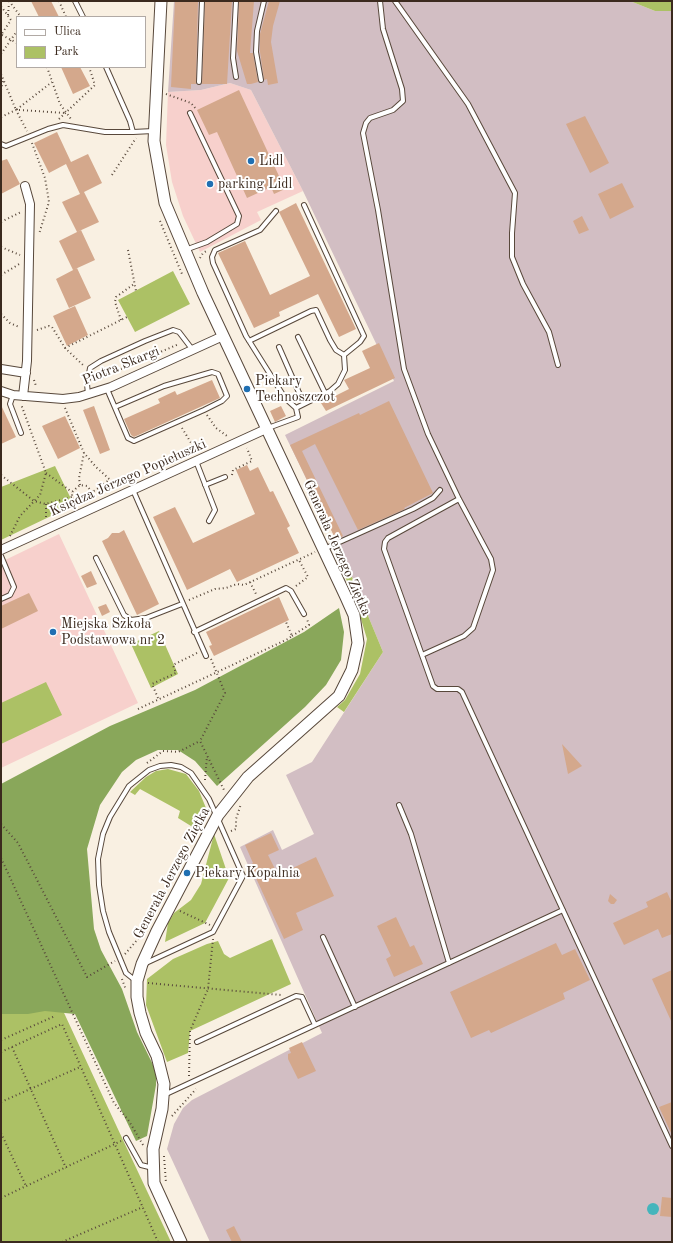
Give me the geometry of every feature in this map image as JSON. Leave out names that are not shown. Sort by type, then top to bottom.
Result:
[{"type":"street","name":"Generała Jerzego Ziętka","points":[[161,1],[154,141],[165,204],[184,250],[320,550],[354,615],[358,643],[352,670],[339,696],[248,778],[218,815],[157,931],[142,964],[137,981],[137,997],[140,1013],[162,1073],[164,1095],[154,1148],[153,1168],[158,1192],[181,1242]]},
{"type":"street","points":[[21,398],[26,373],[30,204],[25,186]]},
{"type":"street","name":"Piotra Skargi","points":[[1,391],[21,398],[63,399],[88,394],[107,388],[223,336]]},
{"type":"street","points":[[1,368],[26,373]]},
{"type":"street","name":"Księdza Jerzego Popiełuszki","points":[[1,550],[123,489],[133,489],[266,429]]},
{"type":"lane","points":[[75,1],[82,16]]},
{"type":"lane","points":[[199,82],[202,1]]},
{"type":"lane","points":[[236,1],[233,58],[236,77]]},
{"type":"lane","points":[[261,80],[256,52],[257,31],[264,1]]},
{"type":"lane","points":[[380,1],[383,29],[402,89],[403,101],[393,110],[370,118],[366,123],[363,133],[378,210],[404,369],[428,434],[458,499],[491,559],[493,570],[473,628],[464,636],[422,655]]},
{"type":"lane","points":[[394,1],[468,104],[515,193],[512,257],[522,284],[549,332],[558,365]]},
{"type":"lane","points":[[106,68],[133,132]]},
{"type":"lane","points":[[184,250],[207,242],[237,224],[239,216],[190,113]]},
{"type":"lane","points":[[1,144],[6,146],[48,129],[63,125],[105,132],[154,131]]},
{"type":"lane","points":[[304,205],[363,330],[364,336],[360,342],[344,355]]},
{"type":"lane","points":[[266,429],[275,427],[298,417],[296,408],[285,398],[249,341],[213,263],[213,253],[222,246],[260,230],[276,211]]},
{"type":"lane","points":[[249,341],[316,310],[336,350],[344,355]]},
{"type":"lane","points":[[88,394],[87,384],[90,368],[101,361],[173,330],[179,332],[192,349]]},
{"type":"lane","points":[[298,337],[326,393]]},
{"type":"lane","points":[[279,347],[304,404]]},
{"type":"lane","points":[[296,408],[326,393],[338,384],[345,370],[344,355]]},
{"type":"lane","points":[[107,388],[128,438],[131,440],[138,440],[204,410],[222,401],[227,396],[218,374],[212,372],[164,386],[115,407]]},
{"type":"lane","points":[[13,395],[10,404],[21,433]]},
{"type":"lane","points":[[196,461],[215,510],[210,521]]},
{"type":"lane","points":[[205,485],[225,477]]},
{"type":"lane","points":[[133,489],[194,632],[206,656]]},
{"type":"lane","points":[[320,550],[413,509],[433,498],[440,490]]},
{"type":"lane","points":[[458,499],[388,538],[385,542],[384,549],[433,686],[444,691],[458,689],[462,692],[672,1146]]},
{"type":"lane","points":[[1,556],[14,588],[10,595],[1,599]]},
{"type":"lane","points":[[96,558],[124,615],[131,620],[146,618],[182,604]]},
{"type":"lane","points":[[194,632],[286,588],[291,590],[304,614]]},
{"type":"lane","points":[[137,981],[126,973],[109,932],[102,902],[98,859],[101,842],[110,817],[129,786],[149,770],[160,766],[171,765],[181,767],[190,773],[198,783],[218,815],[243,876],[213,932],[142,964]]},
{"type":"lane","points":[[399,805],[411,834],[449,962]]},
{"type":"lane","points":[[164,1095],[562,910]]},
{"type":"lane","points":[[323,937],[354,1007]]},
{"type":"lane","points":[[197,1042],[296,996],[302,997],[314,1025]]},
{"type":"lane","points":[[126,1138],[140,1165],[153,1168]]},
{"type":"path","points":[[9,1],[8,15],[10,23],[2,35],[16,42]]},
{"type":"path","points":[[9,1],[20,16]]},
{"type":"path","points":[[59,1],[66,16]]},
{"type":"path","points":[[1,6],[8,15]]},
{"type":"path","points":[[1,54],[16,32]]},
{"type":"path","points":[[47,68],[65,113]]},
{"type":"path","points":[[55,122],[95,85],[89,68]]},
{"type":"path","points":[[1,74],[27,132],[34,129]]},
{"type":"path","points":[[1,90],[3,79]]},
{"type":"path","points":[[1,118],[17,110],[52,82]]},
{"type":"path","points":[[166,94],[191,103],[196,109]]},
{"type":"path","points":[[17,110],[65,113]]},
{"type":"path","points":[[112,175],[140,132]]},
{"type":"path","points":[[1,222],[22,211]]},
{"type":"path","points":[[1,247],[28,259]]},
{"type":"path","points":[[128,250],[136,290]]},
{"type":"path","points":[[1,276],[28,259]]},
{"type":"path","points":[[121,320],[115,302],[116,297],[134,284]]},
{"type":"path","points":[[1,314],[10,323],[27,330],[34,331],[49,326],[52,327],[65,348],[85,367],[90,368]]},
{"type":"path","points":[[65,348],[127,317]]},
{"type":"path","points":[[87,384],[185,341]]},
{"type":"path","points":[[15,536],[8,538],[20,516],[40,495],[46,473],[21,398]]},
{"type":"path","points":[[64,406],[84,453],[96,468],[117,487],[123,489]]},
{"type":"path","points":[[204,410],[216,428],[232,439]]},
{"type":"path","points":[[179,421],[196,451]]},
{"type":"path","points":[[189,454],[202,450]]},
{"type":"path","points":[[80,485],[79,478],[84,453]]},
{"type":"path","points":[[46,473],[72,492]]},
{"type":"path","points":[[1,475],[34,501],[46,504],[72,497],[74,500],[92,492],[109,480]]},
{"type":"path","points":[[72,497],[72,492],[80,485],[87,486],[92,492]]},
{"type":"path","points":[[117,487],[123,489]]},
{"type":"path","points":[[46,504],[46,521],[53,518]]},
{"type":"path","points":[[182,604],[215,589],[250,582],[320,550]]},
{"type":"path","points":[[291,590],[302,580],[308,577],[299,560]]},
{"type":"path","points":[[250,582],[259,600]]},
{"type":"path","points":[[138,709],[158,698],[217,673],[280,643],[309,625],[304,614]]},
{"type":"path","points":[[286,622],[292,636]]},
{"type":"path","points":[[158,698],[152,684],[176,673],[172,665],[203,650]]},
{"type":"path","points":[[206,656],[211,659],[225,693],[200,741],[226,793]]},
{"type":"path","points":[[207,756],[205,779],[207,783]]},
{"type":"path","points":[[1,824],[18,843],[87,977],[125,954],[138,939],[153,910],[158,904]]},
{"type":"path","points":[[1,858],[114,1103],[129,1121],[143,1144],[154,1148]]},
{"type":"path","points":[[137,981],[296,996]]},
{"type":"path","points":[[1,1040],[55,1016]]},
{"type":"path","points":[[1,1052],[62,1024],[158,1242]]},
{"type":"path","points":[[12,1047],[66,1168]]},
{"type":"path","points":[[1,1102],[81,1067]]},
{"type":"path","points":[[1,1133],[26,1186]]},
{"type":"path","points":[[1,1198],[116,1145],[126,1138]]},
{"type":"path","points":[[62,1242],[143,1207]]},
{"type":"shaded area","points":[[174,1],[630,1],[655,11],[672,11],[672,1242],[210,1242],[167,1149],[174,1124],[183,1108],[192,1100],[322,1033],[240,847],[273,830],[282,850],[314,834],[286,775],[312,762],[383,652],[340,548],[285,435],[394,381],[303,191],[251,90],[230,83],[201,90],[168,92]]},
{"type":"shaded area","points":[[230,83],[251,90],[303,191],[257,212],[261,220],[200,252],[183,216],[172,182],[166,145],[168,92],[201,90]]},
{"type":"shaded area","name":"Miejska Szkoła Podstawowa nr 2","points":[[59,534],[138,703],[1,768],[1,562]]},
{"type":"green space","points":[[630,1],[672,1],[672,11],[655,11]]},
{"type":"green space","points":[[173,271],[190,304],[135,332],[118,300]]},
{"type":"green space","points":[[55,466],[74,505],[1,540],[1,487]]},
{"type":"green space","points":[[340,548],[383,652],[344,712],[337,707],[345,700],[360,674],[367,639],[355,599],[334,552]]},
{"type":"green space","points":[[339,608],[344,632],[341,660],[326,685],[305,707],[217,786],[195,761],[178,750],[158,750],[136,760],[122,772],[100,805],[87,849],[94,929],[101,950],[122,989],[137,1032],[156,1071],[156,1085],[147,1136],[136,1141],[75,1014],[45,1011],[28,1014],[1,1014],[1,784],[110,726],[195,690],[304,632]]},
{"type":"green space","points":[[159,631],[178,674],[151,688],[131,644]]},
{"type":"green space","points":[[46,682],[62,715],[1,744],[1,703]]},
{"type":"green space","points":[[168,769],[186,774],[199,791],[206,808],[196,831],[178,818],[180,811],[140,789],[135,795],[130,792],[146,777],[156,771]]},
{"type":"green space","points":[[214,834],[229,878],[205,923],[165,942],[168,923],[174,913],[191,900],[201,884]]},
{"type":"green space","points":[[1,877],[123,1140],[171,1242],[1,1242]]},
{"type":"green space","points":[[272,939],[291,984],[190,1031],[188,1053],[167,1062],[146,1005],[147,979],[173,959],[207,944],[218,941],[224,954],[230,958]]},
{"type":"water","points":[[651,1203],[655,1203],[659,1209],[655,1215],[651,1215],[647,1211],[647,1207]]},
{"type":"building","points":[[31,1],[51,1],[58,16],[38,16]]},
{"type":"building","points":[[175,1],[198,1],[196,84],[191,84],[191,89],[171,87]]},
{"type":"building","points":[[205,1],[232,1],[227,84],[202,84]]},
{"type":"building","points":[[239,1],[254,1],[250,53],[253,53],[258,82],[251,84],[247,84],[237,51]]},
{"type":"building","points":[[269,1],[280,1],[273,26],[271,42],[278,83],[268,85],[267,79],[264,80],[260,52],[260,34]]},
{"type":"building","points":[[61,68],[81,68],[90,86],[73,94]]},
{"type":"building","name":"Lidl","points":[[239,90],[285,189],[274,194],[271,187],[247,198],[217,132],[209,135],[197,110]]},
{"type":"building","points":[[585,116],[609,163],[590,173],[566,124]]},
{"type":"building","points":[[57,132],[71,162],[88,154],[102,183],[84,192],[99,222],[77,232],[62,202],[80,194],[66,164],[49,173],[34,143]]},
{"type":"building","points":[[7,159],[20,184],[1,194],[1,161]]},
{"type":"building","points":[[622,183],[634,207],[610,219],[598,194]]},
{"type":"building","points":[[296,203],[356,329],[339,337],[318,294],[279,312],[280,316],[254,328],[218,253],[245,241],[270,295],[310,276],[279,212]]},
{"type":"building","points":[[582,216],[589,230],[579,234],[573,221]]},
{"type":"building","points":[[81,230],[95,260],[73,270],[59,241]]},
{"type":"building","points":[[77,268],[91,298],[69,308],[56,279]]},
{"type":"building","points":[[75,306],[88,335],[67,346],[53,316]]},
{"type":"building","points":[[379,343],[395,378],[326,411],[321,403],[349,389],[344,380],[370,368],[362,351]]},
{"type":"building","points":[[212,380],[220,398],[134,437],[131,435],[124,419],[160,403],[158,399],[175,391],[177,395]]},
{"type":"building","points":[[389,401],[433,493],[404,508],[405,509],[358,530],[315,444],[302,451],[343,536],[336,540],[290,445],[359,413],[360,415]]},
{"type":"building","points":[[1,405],[16,437],[1,444]]},
{"type":"building","points":[[94,406],[110,450],[100,454],[83,410]]},
{"type":"building","points":[[281,406],[286,416],[275,422],[270,411]]},
{"type":"building","points":[[65,416],[80,448],[58,459],[42,426]]},
{"type":"building","points":[[247,465],[250,471],[258,467],[270,492],[273,491],[290,526],[287,528],[299,553],[237,582],[230,569],[187,590],[153,517],[175,507],[193,543],[255,514],[236,470]]},
{"type":"building","points":[[124,530],[159,604],[137,615],[102,541],[108,538],[112,533],[119,533]]},
{"type":"building","points":[[91,571],[97,584],[87,588],[81,576]]},
{"type":"building","points":[[29,593],[38,611],[1,629],[1,606]]},
{"type":"building","points":[[279,597],[289,620],[214,656],[209,646],[212,645],[206,632]]},
{"type":"building","points":[[106,604],[110,612],[102,616],[98,607]]},
{"type":"building","points":[[562,744],[582,766],[568,774]]},
{"type":"building","points":[[271,833],[279,850],[268,855],[278,875],[316,857],[334,896],[296,913],[303,930],[284,939],[250,865],[253,863],[245,845]]},
{"type":"building","points":[[667,892],[672,903],[672,934],[662,938],[658,929],[624,945],[613,923],[648,907],[646,902]]},
{"type":"building","points":[[610,894],[617,900],[614,904],[611,904],[608,901]]},
{"type":"building","points":[[396,917],[410,947],[414,945],[423,964],[394,977],[386,959],[391,956],[377,926]]},
{"type":"building","points":[[556,943],[562,955],[575,949],[590,980],[563,993],[565,999],[491,1033],[489,1030],[471,1038],[450,992]]},
{"type":"building","points":[[672,970],[672,1023],[652,979]]},
{"type":"building","points":[[302,1042],[316,1071],[298,1079],[288,1059],[288,1054],[291,1053],[289,1048]]},
{"type":"building","points":[[672,1102],[672,1135],[659,1107]]},
{"type":"building","points":[[662,1197],[672,1198],[672,1217],[660,1216]]},
{"type":"building","points":[[234,1226],[242,1242],[232,1242],[226,1230]]},
{"type":"place","name":"Lidl","points":[[251,161]]},
{"type":"place","name":"parking Lidl","points":[[210,184]]},
{"type":"place","name":"Piekary Technoszczot","points":[[247,389]]},
{"type":"place","name":"Miejska Szkoła Podstawowa nr 2","points":[[53,632]]},
{"type":"place","name":"Piekary Kopalnia","points":[[187,873]]}]
